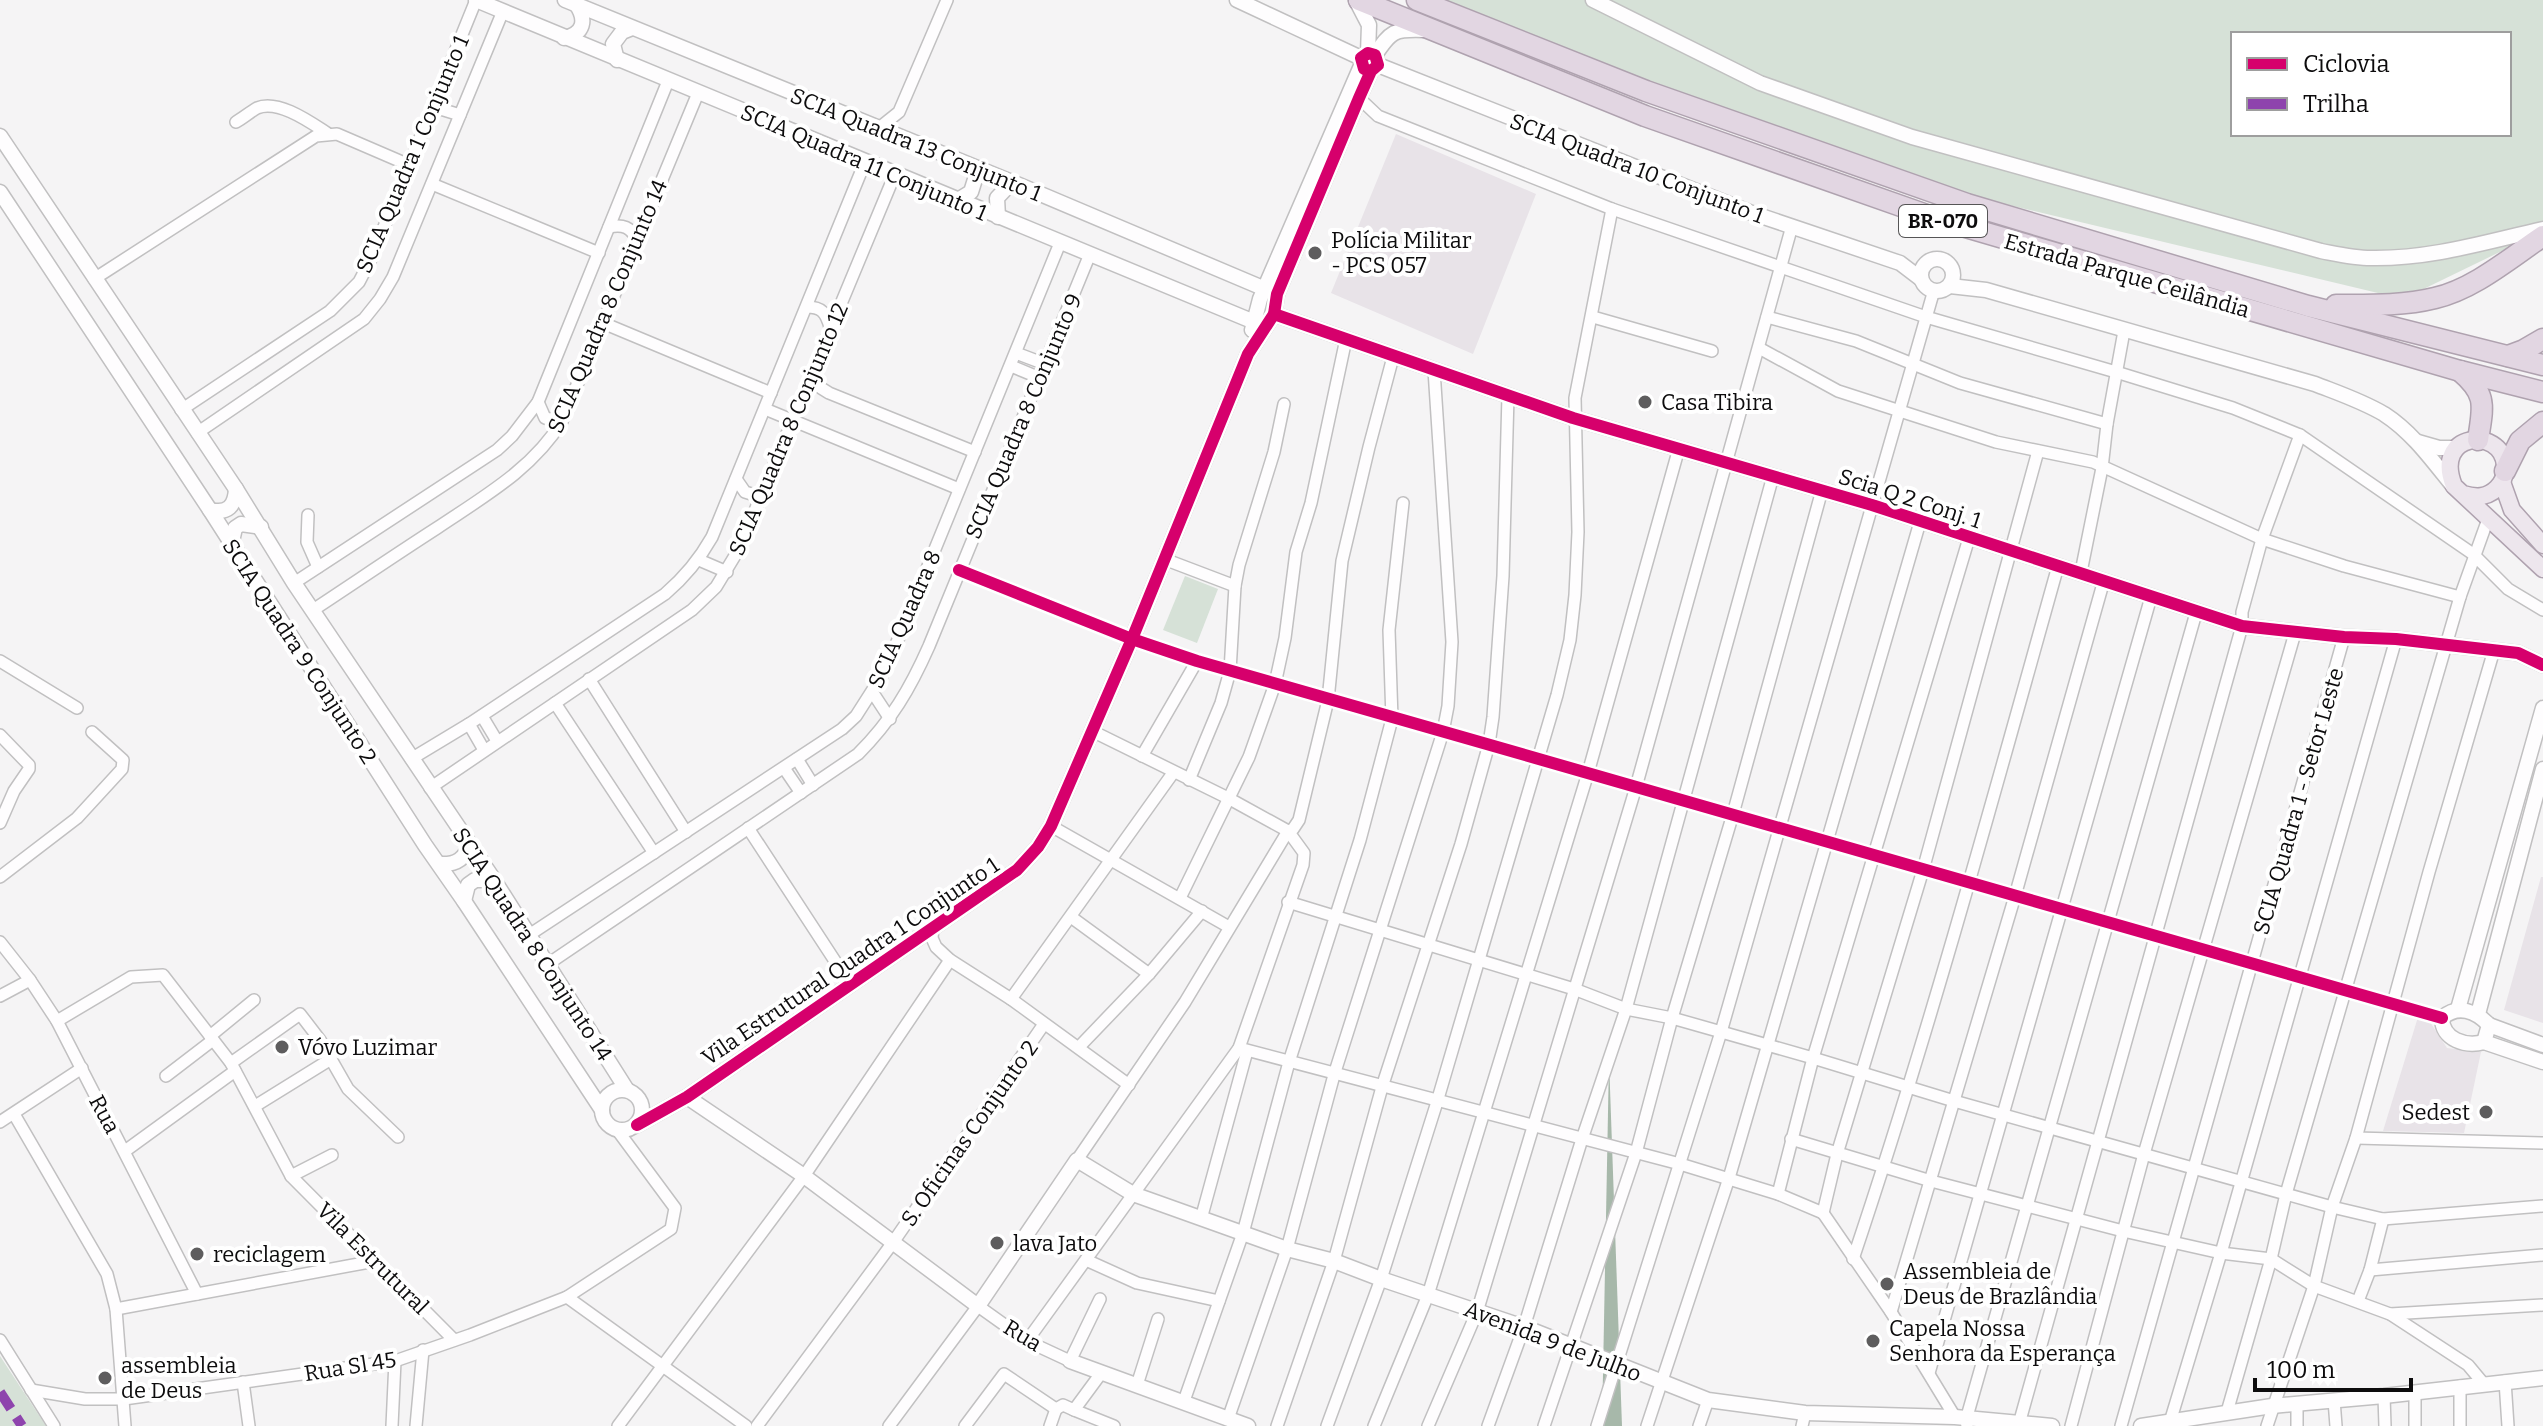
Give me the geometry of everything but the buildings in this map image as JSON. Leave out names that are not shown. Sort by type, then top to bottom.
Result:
[{"type":"highway","name":"Estrada Parque Ceilândia","points":[[1357,0],[1645,116],[1938,219],[2460,371],[2543,392]]},
{"type":"highway","name":"Estrada Parque Ceilândia","points":[[1417,0],[1646,91],[1967,204],[2308,306],[2543,365]]},
{"type":"highway","points":[[2308,306],[2386,305],[2437,298],[2468,285],[2543,236]]},
{"type":"highway","points":[[2508,356],[2543,339]]},
{"type":"highway","points":[[2460,371],[2478,387],[2484,404],[2478,440]]},
{"type":"highway","points":[[2504,476],[2520,441],[2543,422]]},
{"type":"main road","points":[[2543,545],[2512,510],[2504,476],[2504,459],[2498,449],[2489,442],[2478,440],[2456,448],[2451,454],[2448,471],[2458,490],[2543,569]]},
{"type":"main road","points":[[2458,490],[2474,497],[2485,496],[2495,490],[2504,476]]},
{"type":"street","name":"SCIA Quadra 11 Conjunto 1","points":[[476,0],[1259,324]]},
{"type":"street","name":"SCIA Quadra 1 Conjunto 1","points":[[181,410],[344,299],[359,282],[476,0]]},
{"type":"street","points":[[879,128],[899,112],[947,0]]},
{"type":"street","name":"SCIA Quadra 10 Conjunto 1","points":[[1237,0],[1369,61],[1519,123],[1792,226],[1900,263],[1921,279]]},
{"type":"street","points":[[1272,292],[1359,98],[1369,61],[1369,25],[1357,0]]},
{"type":"street","points":[[1593,0],[1760,83],[1912,137],[2321,251],[2367,258],[2406,257],[2451,252],[2543,229]]},
{"type":"street","points":[[564,38],[574,36],[584,22],[582,14],[570,2]]},
{"type":"street","name":"SCIA Quadra 13 Conjunto 1","points":[[570,2],[1272,292]]},
{"type":"street","points":[[197,433],[364,319],[393,277],[503,11]]},
{"type":"street","points":[[617,60],[613,44],[622,32],[632,28]]},
{"type":"street","points":[[1259,324],[1274,314],[1272,292],[1369,61],[1393,32],[1401,29],[1433,30]]},
{"type":"street","points":[[294,583],[497,450],[538,402],[668,81]]},
{"type":"street","name":"SCIA Quadra 8 Conjunto 14","points":[[633,1094],[313,610],[503,483],[533,459],[552,437],[562,421],[698,93]]},
{"type":"street","points":[[1359,98],[1378,116],[1612,209],[1926,317],[2233,408],[2300,435],[2473,554],[2508,589],[2543,610]]},
{"type":"street","points":[[236,122],[257,108],[266,106],[278,108],[327,133]]},
{"type":"street","points":[[434,107],[460,115]]},
{"type":"street","points":[[899,112],[904,139]]},
{"type":"street","points":[[1349,120],[1378,116]]},
{"type":"street","points":[[94,279],[316,136],[337,134],[409,165]]},
{"type":"street","points":[[1,138],[236,489],[313,610]]},
{"type":"street","points":[[411,759],[482,716],[665,594],[686,577],[699,560],[712,537],[865,162]]},
{"type":"street","points":[[958,200],[971,192],[976,176],[974,168]]},
{"type":"street","name":"SCIA Quadra 8 Conjunto 12","points":[[430,788],[692,610],[716,587],[739,549],[895,174]]},
{"type":"street","points":[[998,217],[997,198],[1002,189],[1012,182]]},
{"type":"street","points":[[432,184],[599,253]]},
{"type":"street","name":"SCIA Quadra 9 Conjunto 2","points":[[0,192],[210,510],[425,845],[602,1110]]},
{"type":"street","points":[[1327,1426],[1381,1279],[1437,1102],[1539,758],[1570,640],[1578,532],[1573,418],[1612,209]]},
{"type":"street","points":[[1428,1426],[1477,1312],[1636,787],[1792,226]]},
{"type":"street","points":[[609,227],[626,227],[637,240]]},
{"type":"street","name":"SCIA Quadra 8","points":[[529,935],[784,768],[856,716],[886,669],[1060,243]]},
{"type":"street","name":"SCIA Quadra 8 Conjunto 9","points":[[548,964],[858,754],[890,719],[913,682],[1090,254]]},
{"type":"street","points":[[1934,290],[1921,279],[1920,270],[1926,263],[1943,260],[1986,290]]},
{"type":"street","name":"SCIA Quadra 10 Conjunto 1","points":[[1900,263],[1926,263]]},
{"type":"street","points":[[1950,286],[1954,278],[1952,268]]},
{"type":"street","points":[[1934,290],[1950,286],[1986,290],[2315,384],[2386,415],[2417,441],[2458,490]]},
{"type":"street","points":[[1597,1426],[1721,1032],[1934,290]]},
{"type":"street","name":"Vila Estrutural Quadra 1 Conjunto 1","points":[[637,1125],[687,1097],[1017,870],[1038,847],[1051,826],[1132,639],[1248,354],[1259,324],[1260,299],[1272,292]]},
{"type":"street","points":[[807,307],[816,307],[824,312],[830,328]]},
{"type":"street","name":"Scia Q 2 Conj. 1","points":[[1274,314],[1573,418],[1872,505],[2242,626],[2518,653],[2543,665]]},
{"type":"street","points":[[1593,317],[1712,351]]},
{"type":"street","points":[[1767,317],[1856,341],[1960,383],[2107,424]]},
{"type":"street","points":[[603,323],[771,393]]},
{"type":"street","points":[[2081,572],[2102,468],[2124,331]]},
{"type":"street","points":[[1180,898],[1261,730],[1275,684],[1285,638],[1296,552],[1311,503],[1346,339]]},
{"type":"street","points":[[1759,348],[1838,391],[1996,442],[2093,462],[2262,539],[2344,566],[2460,597]]},
{"type":"street","points":[[1016,353],[1045,364]]},
{"type":"street","points":[[889,1426],[978,1306],[1129,1085],[1185,1002],[1288,831],[1299,820],[1328,700],[1342,561],[1393,357]]},
{"type":"street","points":[[1011,366],[1040,378]]},
{"type":"street","points":[[1228,1419],[1287,1249],[1334,1075],[1443,732],[1452,642],[1434,370]]},
{"type":"street","points":[[811,374],[829,393],[975,452]]},
{"type":"street","points":[[1277,1426],[1334,1261],[1382,1087],[1461,844],[1489,744],[1503,576],[1508,396]]},
{"type":"street","points":[[538,402],[545,418],[562,421]]},
{"type":"street","points":[[1189,780],[1221,703],[1230,671],[1235,586],[1274,452],[1284,404]]},
{"type":"street","points":[[765,409],[959,489]]},
{"type":"street","points":[[2019,1424],[2242,626],[2242,612],[2262,539],[2300,435]]},
{"type":"street","points":[[2417,441],[2439,448],[2456,448]]},
{"type":"street","points":[[1374,1426],[1428,1295],[1588,773],[1679,448]]},
{"type":"street","points":[[1823,1213],[1837,1154],[1923,870],[2038,451]]},
{"type":"street","points":[[1488,1426],[1524,1327],[1626,1009],[1773,476]]},
{"type":"street","points":[[736,479],[745,492],[761,497]]},
{"type":"street","points":[[210,510],[225,511],[231,507],[236,500],[236,489]]},
{"type":"street","points":[[1544,1426],[1636,1153],[1822,490]]},
{"type":"street","points":[[1184,1401],[1243,1233],[1289,1062],[1360,840],[1392,719],[1389,630],[1403,503]]},
{"type":"street","points":[[308,515],[307,542],[318,567]]},
{"type":"street","points":[[2227,1412],[2271,1259],[2286,1194],[2460,597],[2488,519]]},
{"type":"street","points":[[1647,1426],[1729,1178],[1920,522]]},
{"type":"street","points":[[231,546],[235,528],[241,524],[261,527]]},
{"type":"street","points":[[1778,1194],[1813,1058],[1969,538]]},
{"type":"street","points":[[1164,559],[1235,586]]},
{"type":"street","points":[[699,560],[727,572]]},
{"type":"street","points":[[1853,1259],[1884,1167],[1969,884],[2058,566]]},
{"type":"street","points":[[959,570],[1132,639],[1230,671],[2442,1018]]},
{"type":"street","points":[[1891,1312],[2015,896],[2104,580]]},
{"type":"street","points":[[1929,1373],[2151,597]]},
{"type":"street","points":[[1963,1421],[2109,924],[2196,613]]},
{"type":"street","points":[[2071,1426],[2144,1154],[2295,633]]},
{"type":"street","name":"SCIA Quadra 1 - Setor Leste","points":[[2121,1426],[2344,637]]},
{"type":"street","points":[[2170,1422],[2242,1182],[2396,639]]},
{"type":"street","points":[[2267,1426],[2314,1286],[2332,1207],[2356,1138],[2494,650]]},
{"type":"street","points":[[0,661],[77,708]]},
{"type":"street","points":[[1142,756],[1197,661]]},
{"type":"street","points":[[589,679],[686,832]]},
{"type":"street","points":[[873,693],[890,719]]},
{"type":"street","points":[[555,703],[654,853]]},
{"type":"street","points":[[2458,1009],[2543,708]]},
{"type":"street","points":[[482,716],[497,741]]},
{"type":"street","points":[[469,724],[484,750]]},
{"type":"street","points":[[1092,731],[1288,831],[1304,853],[1303,865],[1288,902],[1243,1050],[1201,1219]]},
{"type":"street","points":[[0,877],[77,818],[122,769],[123,760],[92,732]]},
{"type":"street","points":[[0,735],[29,765],[0,823]]},
{"type":"street","points":[[797,759],[813,785]]},
{"type":"street","points":[[784,768],[801,793]]},
{"type":"street","points":[[2484,1042],[2484,1020],[2538,810],[2543,769]]},
{"type":"street","points":[[1011,999],[1173,773]]},
{"type":"street","points":[[1051,826],[1229,927]]},
{"type":"street","points":[[748,828],[850,984]]},
{"type":"street","points":[[440,864],[455,863],[470,844]]},
{"type":"street","points":[[464,901],[468,885],[475,880],[494,880]]},
{"type":"street","points":[[1288,902],[1574,989],[1626,1009],[1672,1018],[2332,1207],[2383,1219],[2543,1206]]},
{"type":"street","points":[[1079,1047],[1149,974],[1202,911]]},
{"type":"street","points":[[1071,917],[1149,974]]},
{"type":"street","points":[[933,927],[932,938],[936,947],[950,960],[1011,999],[1129,1085]]},
{"type":"street","name":"Rua","points":[[0,942],[57,1021],[197,1294]]},
{"type":"street","points":[[618,1426],[804,1176],[950,960]]},
{"type":"street","name":"Vila Estrutural","points":[[57,1021],[131,977],[163,975],[233,1067],[291,1176],[454,1340]]},
{"type":"street","points":[[0,996],[30,980]]},
{"type":"street","points":[[166,1076],[254,1000]]},
{"type":"street","points":[[2543,1045],[2458,1009],[2442,1018],[2442,1026],[2453,1039],[2478,1044],[2484,1042],[2543,1062]]},
{"type":"street","points":[[125,1151],[300,1014],[348,1089],[398,1137]]},
{"type":"street","name":"S. Oficinas Conjunto 2","points":[[757,1426],[894,1241],[1044,1024]]},
{"type":"street","points":[[1243,1050],[1680,1164],[1778,1194],[1823,1213],[1963,1421]]},
{"type":"street","points":[[1027,1341],[1133,1194],[1243,1050]]},
{"type":"street","points":[[255,1106],[331,1059]]},
{"type":"street","points":[[0,1122],[82,1068]]},
{"type":"street","points":[[633,1094],[643,1111],[637,1125],[618,1131],[606,1123],[602,1110],[604,1101],[618,1090],[633,1094],[655,1105],[671,1106]]},
{"type":"street","points":[[687,1097],[804,1176],[978,1306]]},
{"type":"street","points":[[14,1114],[107,1274],[116,1309],[125,1426]]},
{"type":"street","name":"Rua Sl 45","points":[[31,1390],[85,1399],[124,1399],[395,1361],[567,1297],[671,1229],[675,1208],[618,1131]]},
{"type":"street","points":[[2356,1138],[2543,1143]]},
{"type":"street","points":[[1791,1139],[1931,1181],[2123,1231],[2221,1253],[2271,1259],[2314,1286],[2390,1314],[2468,1365],[2483,1383]]},
{"type":"street","points":[[291,1176],[332,1155]]},
{"type":"street","name":"Avenida 9 de Julho","points":[[1077,1160],[1133,1194],[1287,1249],[1334,1261],[1524,1327],[1708,1400],[1803,1420],[1963,1421],[2052,1426]]},
{"type":"street","points":[[2358,1301],[2370,1270],[2383,1219]]},
{"type":"street","points":[[2370,1270],[2543,1255]]},
{"type":"street","points":[[1086,1260],[1137,1283],[1219,1301]]},
{"type":"street","points":[[116,1309],[375,1261]]},
{"type":"street","points":[[567,1297],[746,1426]]},
{"type":"street","points":[[1100,1299],[1070,1361],[1248,1426]]},
{"type":"street","points":[[2390,1314],[2543,1305]]},
{"type":"street","name":"Rua","points":[[978,1306],[1027,1341],[1070,1361]]},
{"type":"street","points":[[1137,1385],[1158,1319]]},
{"type":"street","points":[[0,1340],[54,1426]]},
{"type":"street","points":[[416,1426],[423,1350]]},
{"type":"street","points":[[392,1426],[395,1361]]},
{"type":"street","points":[[1074,1410],[1102,1372]]},
{"type":"street","points":[[965,1426],[1004,1374],[1056,1409]]},
{"type":"street","points":[[2141,1426],[2195,1422],[2227,1412],[2297,1403],[2543,1378]]},
{"type":"street","points":[[2505,1381],[2508,1426]]},
{"type":"street","points":[[243,1382],[249,1426]]},
{"type":"street","points":[[2460,1386],[2460,1426]]},
{"type":"street","points":[[2415,1392],[2415,1426]]},
{"type":"street","points":[[2384,1396],[2385,1426]]},
{"type":"street","points":[[1699,1426],[1708,1400]]},
{"type":"street","points":[[2334,1400],[2336,1426]]},
{"type":"street","points":[[2297,1403],[2297,1426]]},
{"type":"street","points":[[1050,1426],[1056,1409],[1063,1405],[1114,1426]]},
{"type":"shaded area","points":[[1426,0],[2543,0],[2543,231],[2403,299],[1891,177],[1420,13]]},
{"type":"shaded area","points":[[1396,134],[1536,194],[1473,354],[1331,293]]},
{"type":"shaded area","points":[[1185,576],[1218,589],[1197,643],[1163,630]]},
{"type":"shaded area","points":[[2543,877],[2543,1023],[2504,1010]]},
{"type":"shaded area","points":[[2418,1017],[2430,1022],[2447,1048],[2481,1052],[2464,1133],[2383,1131]]},
{"type":"shaded area","points":[[1609,1060],[1622,1426],[1602,1426]]},
{"type":"shaded area","points":[[0,1356],[46,1426],[0,1426]]},
{"type":"marked path","points":[[0,1392],[22,1426]]},
{"type":"cycle path","points":[[637,1125],[687,1097],[1017,870],[1038,847],[1051,826],[1132,639],[1248,354],[1274,314],[1277,294],[1359,98],[1371,71],[1378,65],[1375,55],[1368,53],[1361,58],[1364,69],[1371,71]]},
{"type":"cycle path","points":[[1274,314],[1573,418],[1872,505],[2242,626],[2518,653],[2543,665]]},
{"type":"cycle path","points":[[959,570],[1132,639],[1197,661],[2442,1018]]},
{"type":"place","name":"Polícia Militar - PCS 057","points":[[1315,253]]},
{"type":"place","name":"Casa Tibira","points":[[1645,402]]},
{"type":"place","name":"Vóvo Luzimar","points":[[282,1047]]},
{"type":"place","name":"Sedest","points":[[2486,1112]]},
{"type":"place","name":"lava Jato","points":[[997,1243]]},
{"type":"place","name":"reciclagem","points":[[197,1254]]},
{"type":"place","name":"Assembleia de Deus de Brazlândia","points":[[1887,1284]]},
{"type":"place","name":"Capela Nossa Senhora da Esperança","points":[[1873,1341]]},
{"type":"place","name":"assembleia de Deus","points":[[105,1378]]}]
